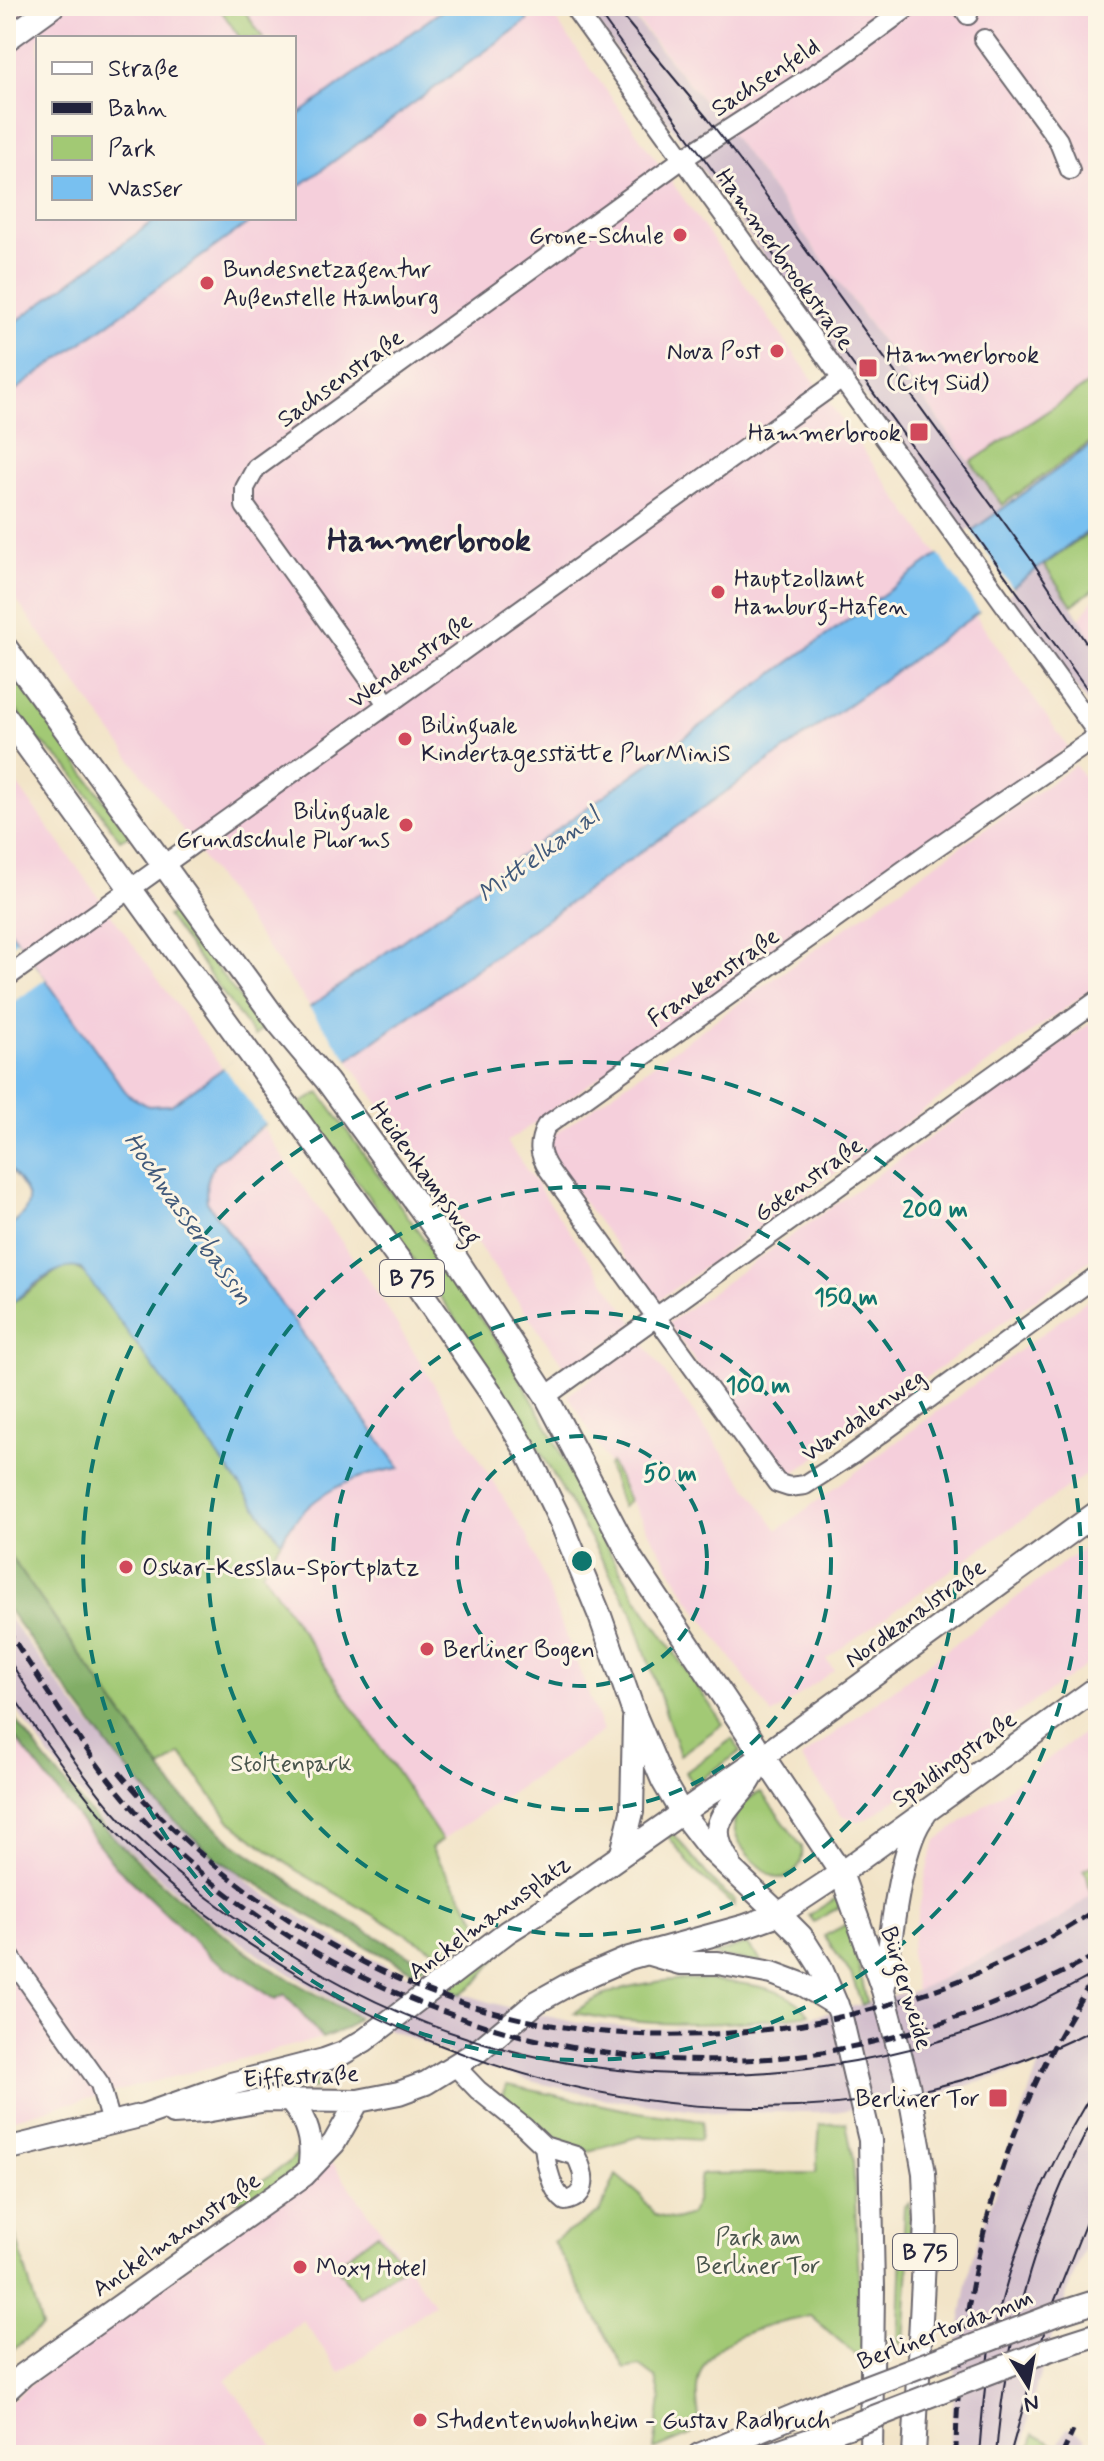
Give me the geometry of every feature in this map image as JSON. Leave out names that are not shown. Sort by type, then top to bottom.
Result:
[{"type":"main road","points":[[9,30],[53,6]]},
{"type":"main road","name":"Heidenkampsweg","points":[[6,648],[280,1025],[327,1081],[452,1252],[546,1396],[632,1560],[763,1756]]},
{"type":"main road","name":"B 75","points":[[6,717],[400,1261],[491,1393],[527,1452],[557,1512],[663,1781],[681,1812],[709,1848],[801,1936],[820,1966],[838,2006],[870,2140],[873,2288],[871,2455]]},
{"type":"main road","name":"Nordkanalstraße","points":[[763,1756],[1098,1512]]},
{"type":"main road","name":"Spaldingstraße","points":[[841,1873],[1098,1687]]},
{"type":"main road","points":[[622,1853],[632,1812],[634,1713]]},
{"type":"main road","points":[[735,1872],[719,1842],[720,1818],[746,1787],[763,1756]]},
{"type":"main road","name":"B 75","points":[[763,1756],[841,1873]]},
{"type":"main road","name":"Anckelmannsplatz","points":[[324,2060],[365,2040],[507,1932],[763,1756]]},
{"type":"main road","points":[[883,1990],[900,1887],[914,1832],[930,1808]]},
{"type":"main road","points":[[455,2066],[537,2002],[571,1983],[646,1953],[779,1914],[841,1873]]},
{"type":"main road","name":"Bürgerweide","points":[[841,1873],[883,1990],[916,2122],[927,2207],[914,2455]]},
{"type":"main road","points":[[646,1953],[680,1963],[718,1963],[772,1973],[804,1985],[838,2006]]},
{"type":"main road","name":"Eiffestraße","points":[[6,2149],[144,2115],[231,2084],[324,2060]]},
{"type":"main road","name":"Eiffestraße","points":[[144,2115],[205,2111],[257,2101],[358,2101],[414,2088],[455,2066]]},
{"type":"main road","points":[[289,2100],[307,2126],[309,2170]]},
{"type":"main road","name":"Anckelmannstraße","points":[[6,2391],[23,2375],[309,2170],[334,2143],[358,2101]]},
{"type":"main road","name":"Berlinertordamm","points":[[699,2455],[811,2407],[1096,2302]]},
{"type":"main road","points":[[766,2455],[798,2450],[848,2427],[1048,2350],[1098,2334]]},
{"type":"street","name":"Hammerbrookstraße","points":[[573,6],[1098,735]]},
{"type":"street","name":"Sachsenfeld","points":[[684,158],[836,60],[910,6]]},
{"type":"street","points":[[984,39],[1058,140],[1070,170]]},
{"type":"street","name":"Sachsenstraße","points":[[388,705],[245,506],[245,488],[256,468],[684,158]]},
{"type":"street","name":"Wendenstraße","points":[[6,978],[842,379]]},
{"type":"street","name":"Frankenstraße","points":[[657,1317],[540,1155],[539,1143],[546,1126],[1098,735]]},
{"type":"street","name":"Gotenstraße","points":[[546,1396],[1098,1000]]},
{"type":"street","name":"Wandalenweg","points":[[657,1317],[777,1483],[794,1487],[805,1485],[853,1454],[1098,1275]]},
{"type":"street","points":[[6,1951],[100,2084],[111,2123]]},
{"type":"street","points":[[455,2066],[478,2090],[544,2146]]},
{"type":"shaded area","points":[[6,6],[448,6],[296,117],[296,36],[36,36],[36,220],[155,220],[6,329]]},
{"type":"shaded area","points":[[585,6],[624,6],[731,134],[1044,565],[1098,646],[1098,718],[950,516]]},
{"type":"shaded area","points":[[626,6],[1098,6],[1098,401],[984,481],[731,134]]},
{"type":"shaded area","points":[[551,13],[938,555],[310,1007],[6,586],[6,397],[252,220],[296,220],[296,189],[528,20]]},
{"type":"shaded area","points":[[1098,591],[1098,656],[1073,621],[1083,615]]},
{"type":"shaded area","points":[[975,615],[1068,747],[507,1142],[634,1323],[567,1371],[348,1060]]},
{"type":"shaded area","points":[[1075,765],[1098,797],[1098,985],[657,1301],[541,1144]]},
{"type":"shaded area","points":[[6,769],[223,1069],[171,1105],[148,1106],[128,1095],[6,924]]},
{"type":"shaded area","points":[[1098,1018],[1098,1254],[780,1483],[668,1323]]},
{"type":"shaded area","points":[[263,1128],[384,1303],[528,1538],[603,1731],[442,1840],[262,1572],[289,1527],[322,1495],[359,1476],[399,1468],[207,1202],[205,1186],[216,1162]]},
{"type":"shaded area","points":[[1098,1292],[1098,1466],[826,1659],[834,1670],[772,1715],[688,1598],[568,1395],[642,1341],[778,1530]]},
{"type":"shaded area","points":[[1098,1537],[1098,1657],[869,1818],[857,1821],[841,1815],[801,1758]]},
{"type":"shaded area","points":[[6,1614],[81,1714],[161,1805],[253,1886],[345,1945],[388,1967],[513,2009],[579,2023],[645,2028],[724,2027],[814,2016],[916,1991],[1057,1921],[1098,1890],[1098,2215],[1071,2282],[1037,2384],[1023,2455],[949,2455],[959,2330],[971,2262],[1039,2064],[939,2094],[835,2112],[712,2112],[601,2098],[527,2080],[469,2062],[388,2029],[353,2013],[249,1948],[197,1911],[116,1839],[6,1696]]},
{"type":"shaded area","points":[[1098,1722],[1098,1890],[1057,1921],[916,1991],[910,1953],[929,1860],[936,1841]]},
{"type":"shaded area","points":[[6,1726],[115,1865],[210,1956],[285,1993],[322,2038],[6,2120]]},
{"type":"shaded area","points":[[332,2162],[434,2304],[340,2373],[303,2320],[226,2380],[279,2455],[6,2455],[6,2406],[9,2402],[57,2363]]},
{"type":"shaded area","points":[[1067,2428],[1086,2438],[1077,2455],[1053,2455]]},
{"type":"green space","points":[[218,6],[241,6],[262,36],[239,36]]},
{"type":"green space","points":[[1096,379],[1098,437],[1002,505],[971,462]]},
{"type":"green space","points":[[1098,527],[1098,586],[1072,605],[1044,565]]},
{"type":"green space","points":[[6,664],[129,835],[120,840],[68,767],[36,737],[6,696]]},
{"type":"green space","points":[[174,912],[263,1029],[254,1036],[167,916]]},
{"type":"green space","points":[[320,1093],[508,1357],[551,1433],[596,1529],[636,1597],[723,1724],[680,1755],[631,1610],[526,1427],[449,1309],[301,1103]]},
{"type":"green space","name":"Stoltenpark","points":[[73,1266],[87,1275],[281,1541],[262,1572],[442,1840],[431,1848],[482,1928],[442,1955],[296,1870],[256,1841],[229,1820],[181,1754],[161,1768],[6,1550],[6,1308],[58,1270]]},
{"type":"green space","points":[[611,1463],[629,1500],[622,1507],[608,1466]]},
{"type":"green space","points":[[6,1550],[177,1792],[231,1841],[329,1909],[426,1965],[415,1972],[317,1921],[216,1858],[163,1810],[116,1756],[6,1607]]},
{"type":"green space","points":[[6,1705],[92,1815],[158,1880],[268,1966],[358,2018],[345,2029],[322,2038],[285,1994],[275,1999],[210,1956],[115,1865],[6,1726]]},
{"type":"green space","points":[[732,1739],[741,1751],[693,1785],[686,1772]]},
{"type":"green space","points":[[761,1792],[802,1847],[798,1866],[783,1879],[771,1875],[751,1858],[734,1828],[739,1808]]},
{"type":"green space","points":[[673,1833],[715,1884],[734,1900],[734,1906],[695,1871],[668,1836]]},
{"type":"green space","points":[[1098,1862],[1098,1890],[1091,1895],[1083,1870]]},
{"type":"green space","points":[[838,1897],[842,1905],[814,1922],[809,1915]]},
{"type":"green space","points":[[849,1923],[867,2002],[862,2005],[851,1974],[824,1936]]},
{"type":"green space","points":[[747,1944],[764,1964],[711,1955]]},
{"type":"green space","points":[[496,1952],[502,1952],[478,1981],[461,1994],[448,1989]]},
{"type":"green space","points":[[695,1979],[741,1983],[772,1990],[787,1996],[809,2014],[750,2021],[662,2024],[574,2013],[601,1996],[632,1986]]},
{"type":"green space","points":[[315,2075],[317,2088],[273,2086],[273,2084]]},
{"type":"green space","points":[[507,2085],[631,2111],[703,2121],[700,2140],[640,2136],[589,2151],[539,2132],[502,2099]]},
{"type":"green space","name":"Park am Berliner Tor","points":[[846,2122],[853,2159],[863,2361],[811,2316],[740,2336],[724,2344],[701,2370],[697,2389],[700,2427],[690,2435],[654,2450],[661,2399],[656,2378],[640,2366],[625,2369],[553,2241],[600,2212],[616,2175],[640,2195],[654,2215],[675,2220],[690,2215],[696,2202],[701,2174],[816,2173],[820,2125]]},
{"type":"green space","points":[[299,2151],[303,2151],[295,2170],[244,2205],[235,2199],[288,2163]]},
{"type":"green space","points":[[6,2202],[42,2327],[7,2354],[6,2350]]},
{"type":"green space","points":[[909,2203],[910,2250],[904,2341],[898,2344],[904,2206]]},
{"type":"green space","points":[[378,2233],[404,2266],[359,2297],[335,2265]]},
{"type":"green space","points":[[1034,2434],[1057,2447],[1053,2455],[1029,2455]]},
{"type":"water","points":[[448,6],[517,6],[528,20],[296,189],[296,117]]},
{"type":"water","points":[[155,220],[252,220],[6,397],[6,329]]},
{"type":"water","points":[[1098,440],[1098,524],[975,615],[348,1060],[216,1162],[207,1181],[207,1202],[400,1468],[364,1476],[331,1490],[303,1511],[281,1541],[81,1269],[71,1267],[51,1273],[6,1308],[6,1229],[24,1212],[28,1198],[6,1164],[6,924],[128,1095],[148,1106],[171,1105]]},
{"type":"pier","points":[[970,528],[1014,590],[981,614],[937,552]]},
{"type":"pier","points":[[17,940],[46,979],[6,1008],[6,948]]},
{"type":"pier","points":[[307,1005],[351,1063],[267,1126],[223,1067]]},
{"type":"tram line","points":[[594,6],[1098,704]]},
{"type":"tram line","points":[[614,6],[760,187],[1030,558],[1098,661]]},
{"type":"tram line","points":[[6,1655],[61,1741],[106,1803],[157,1856],[193,1886],[271,1942],[331,1978],[425,2023],[491,2045],[584,2066],[644,2072],[705,2075],[827,2066],[886,2055],[1001,2020],[1098,1972]]},
{"type":"tram line","points":[[6,1686],[110,1826],[186,1899],[304,1978],[397,2027],[494,2065],[594,2091],[696,2106],[798,2107],[900,2095],[1000,2068],[1098,2027]]},
{"type":"tram line","points":[[979,2455],[990,2351],[1019,2246],[1046,2179],[1098,2084]]},
{"type":"tram line","points":[[996,2455],[1008,2365],[1028,2277],[1058,2192],[1098,2111]]},
{"type":"tram line","points":[[1010,2455],[1049,2315],[1098,2192]]},
{"type":"railway","points":[[6,1628],[100,1768],[167,1843],[234,1899],[307,1947],[386,1988],[468,2020],[554,2044],[641,2057],[729,2061],[816,2053],[890,2038],[961,2016],[1030,1988],[1098,1954]]},
{"type":"railway","points":[[119,1772],[159,1815],[233,1880],[319,1938],[412,1985],[478,2008],[556,2026],[636,2034],[718,2034],[799,2025],[879,2007],[956,1982],[1029,1949],[1098,1908]]},
{"type":"railway","points":[[956,2455],[958,2391],[965,2328],[976,2265],[992,2203],[1036,2083],[1065,2026],[1098,1972]]},
{"type":"railway","points":[[1062,2455],[1073,2431]]},
{"type":"place","name":"Grone-Schule","points":[[680,235]]},
{"type":"place","name":"Bundesnetzagentur Außenstelle Hamburg","points":[[207,283]]},
{"type":"place","name":"Nova Post","points":[[777,351]]},
{"type":"place","name":"Hammerbrook (City Süd)","points":[[868,368]]},
{"type":"place","name":"Hammerbrook","points":[[919,432]]},
{"type":"place","name":"Hauptzollamt Hamburg-Hafen","points":[[718,592]]},
{"type":"place","name":"Bilinguale Kindertagesstätte PhorMiniS","points":[[405,739]]},
{"type":"place","name":"Bilinguale Grundschule Phorms","points":[[406,825]]},
{"type":"place","name":"Oskar-Kesslau-Sportplatz","points":[[126,1567]]},
{"type":"place","name":"Berliner Bogen","points":[[427,1649]]},
{"type":"place","name":"Berliner Tor","points":[[998,2098]]},
{"type":"place","name":"Moxy Hotel","points":[[300,2267]]},
{"type":"place","name":"Studentenwohnheim - Gustav Radbruch","points":[[420,2420]]},
{"type":"district","name":"Hammerbrook","points":[[429,539]]},
{"type":"water label","name":"Mittelkanal","points":[[538,854]]},
{"type":"water label","name":"Hochwasserbassin","points":[[189,1218]]}]
